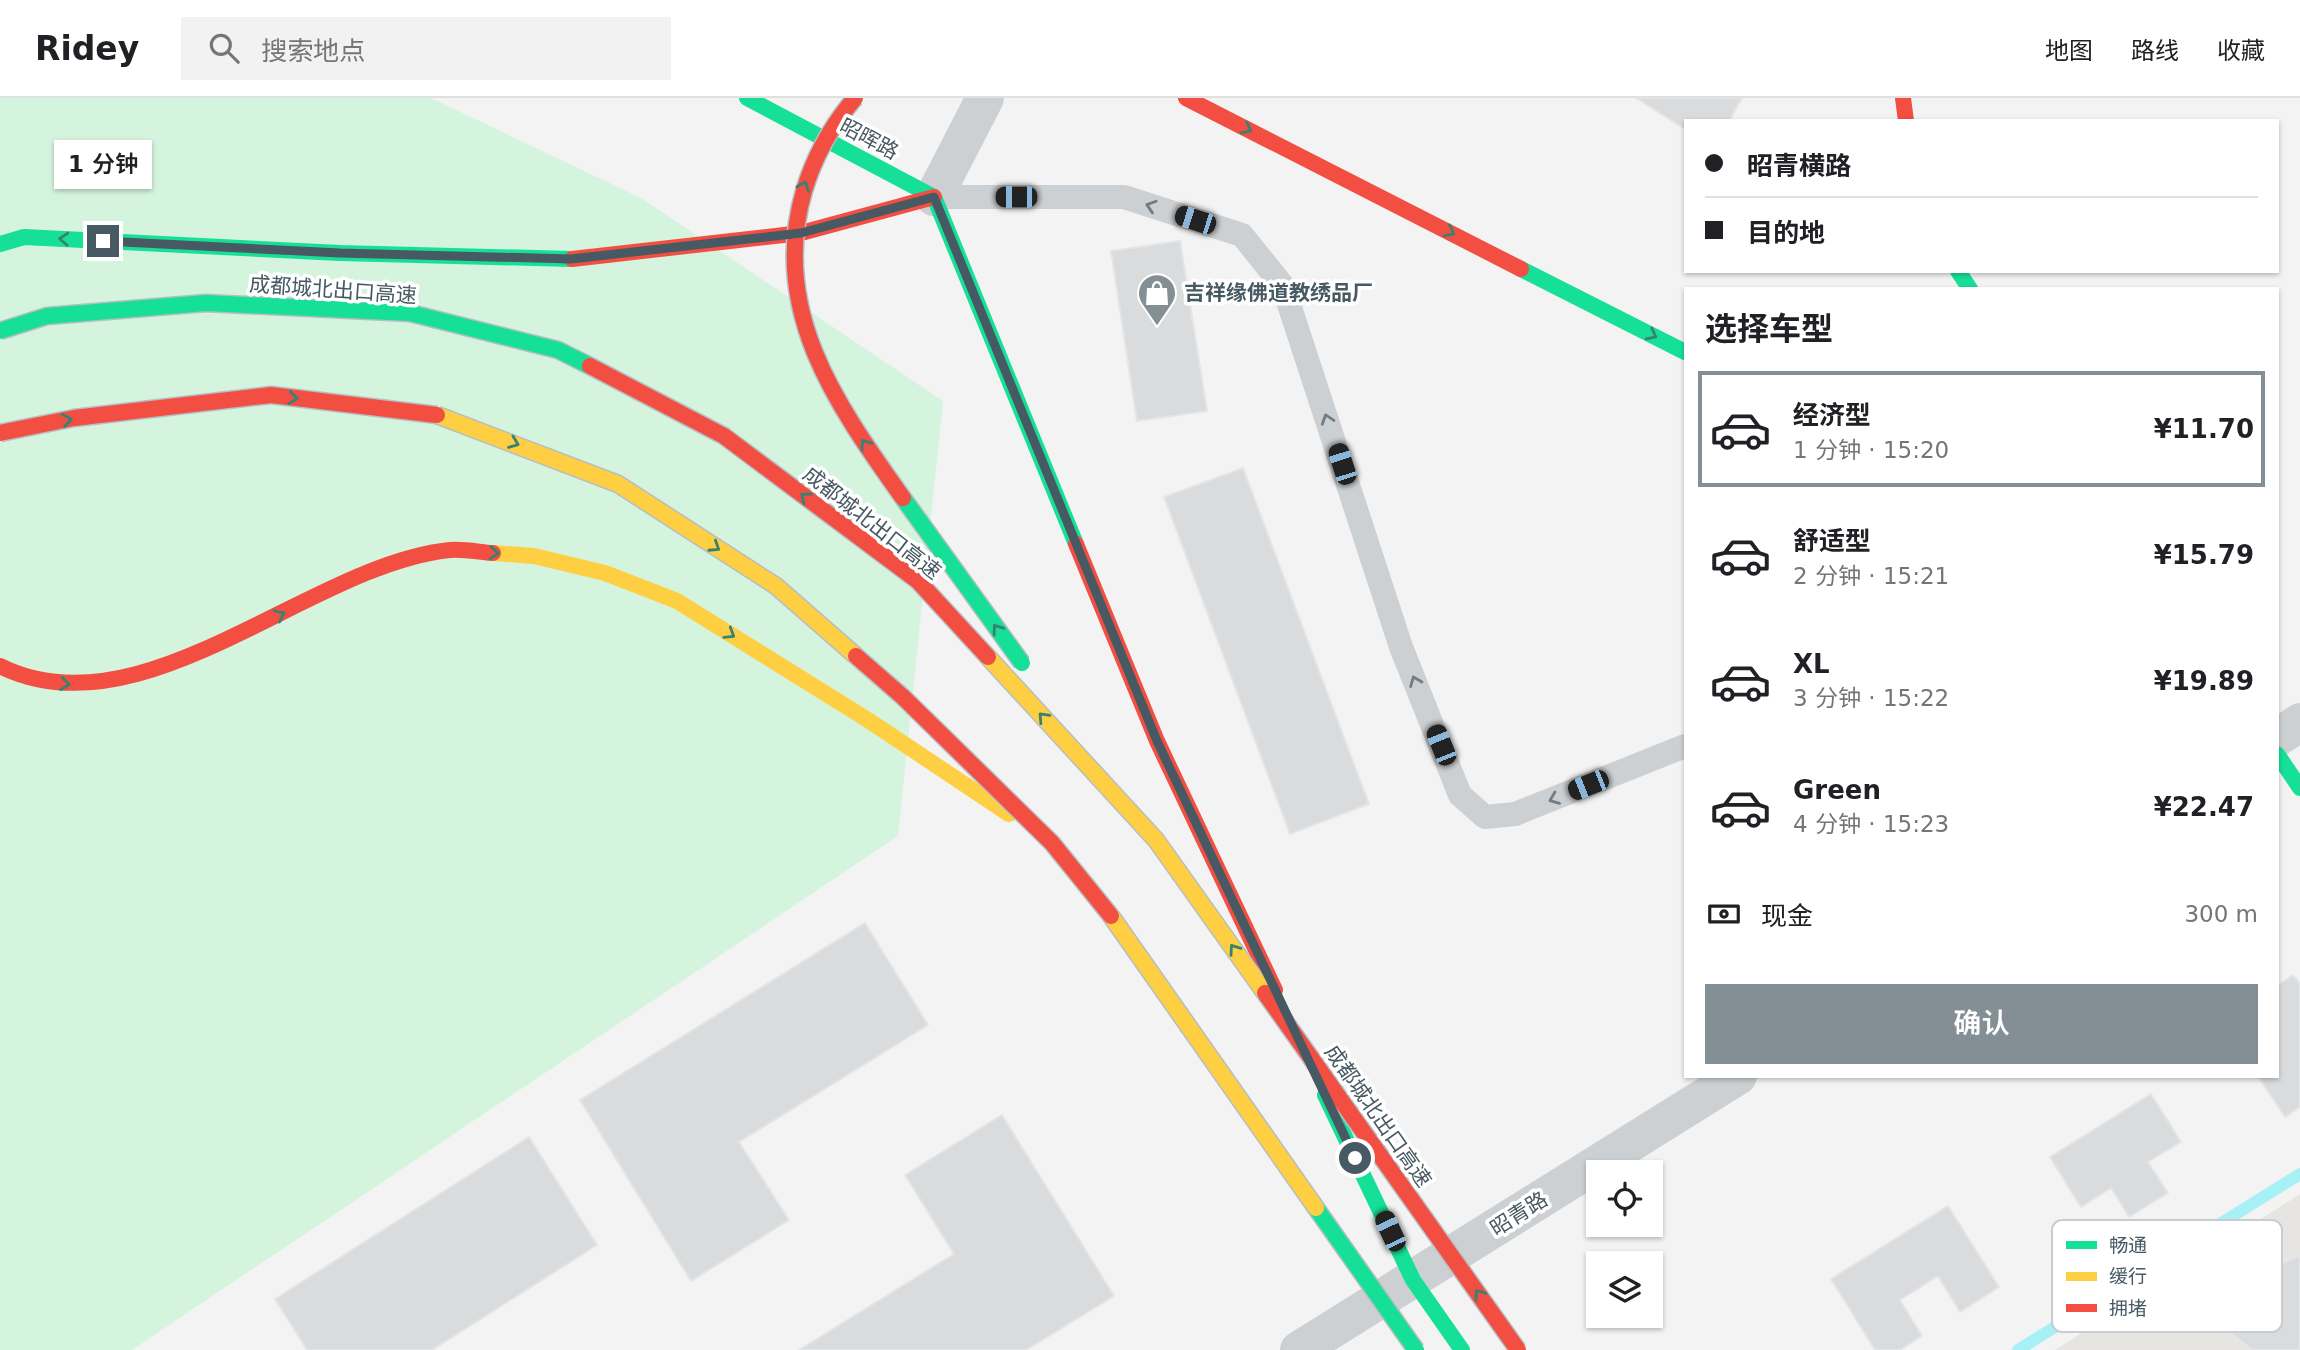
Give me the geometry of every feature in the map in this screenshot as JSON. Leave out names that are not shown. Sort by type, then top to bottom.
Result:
[{"type":"main road","name":"昭晖路","points":[[747,98],[934,197]]},
{"type":"main road","points":[[855,98],[839,115],[826,138],[800,197],[793,247],[796,306],[818,366],[852,425],[1030,674]]},
{"type":"main road","points":[[1186,98],[1684,351]]},
{"type":"main road","points":[[1903,98],[1906,119]]},
{"type":"main road","points":[[0,244],[24,237],[340,253],[571,259],[801,233],[934,197],[1157,741],[1413,1280],[1462,1350]]},
{"type":"main road","name":"成都城北出口高速","points":[[0,331],[47,316],[206,303],[410,313],[558,350],[724,436],[918,581],[1156,840],[1518,1350]]},
{"type":"main road","points":[[0,433],[74,418],[271,395],[445,416],[618,484],[776,586],[902,697],[1052,843],[1124,933],[1416,1350]]},
{"type":"main road","points":[[0,666],[24,678],[78,685],[127,677],[229,639],[353,580],[401,561],[451,550],[534,556],[606,573],[677,601],[868,720],[1052,843]]},
{"type":"main road","points":[[1047,696],[1156,840]]},
{"type":"main road","points":[[2279,757],[2300,788]]},
{"type":"street","points":[[934,197],[985,98]]},
{"type":"street","points":[[2279,737],[2300,722]]},
{"type":"street","name":"昭青路","points":[[1299,1350],[1735,1078]]},
{"type":"lane","points":[[934,197],[1124,197],[1242,235],[1283,285],[1401,646],[1460,795],[1485,817],[1515,814],[1684,746]]},
{"type":"shaded area","points":[[2300,1194],[2300,1350],[2055,1350],[2083,1332],[2282,1332],[2282,1220],[2259,1220]]},
{"type":"green space","points":[[0,98],[431,98],[641,198],[943,401],[898,836],[132,1350],[0,1350]]},
{"type":"building","points":[[1636,98],[1742,98],[1730,119],[1684,119],[1684,128]]},
{"type":"building","points":[[1180,241],[1207,411],[1137,421],[1111,251]]},
{"type":"building","points":[[1243,468],[1369,804],[1290,834],[1164,497]]},
{"type":"building","points":[[865,923],[928,1025],[739,1142],[789,1220],[691,1281],[580,1100]]},
{"type":"building","points":[[2293,975],[2300,984],[2300,1107],[2285,1117],[2259,1078],[2279,1078],[2279,985]]},
{"type":"building","points":[[2151,1094],[2181,1142],[2148,1162],[2168,1193],[2129,1217],[2111,1188],[2081,1207],[2050,1157]]},
{"type":"building","points":[[1002,1115],[1114,1296],[1026,1350],[799,1350],[954,1254],[905,1175]]},
{"type":"building","points":[[529,1137],[597,1245],[432,1350],[307,1350],[275,1299]]},
{"type":"building","points":[[1948,1206],[1999,1287],[1960,1312],[1938,1276],[1900,1300],[1922,1336],[1900,1350],[1875,1350],[1831,1279]]},
{"type":"building","points":[[2300,1256],[2300,1350],[2252,1350],[2230,1332],[2282,1332],[2282,1263]]},
{"type":"waterway","points":[[2226,1220],[2300,1174]]},
{"type":"waterway","points":[[2018,1350],[2052,1329]]},
{"type":"traffic: fast","points":[[747,98],[934,197],[1076,544]]},
{"type":"traffic: fast","points":[[0,244],[24,237],[340,253],[572,259]]},
{"type":"traffic: fast","points":[[1521,269],[1684,351]]},
{"type":"traffic: fast","points":[[1959,273],[1969,287]]},
{"type":"traffic: fast","points":[[0,331],[47,316],[206,303],[410,313],[558,350],[590,366]]},
{"type":"traffic: fast","points":[[903,498],[1022,663]]},
{"type":"traffic: fast","points":[[2279,757],[2300,788]]},
{"type":"traffic: fast","points":[[1325,1095],[1413,1280],[1462,1350]]},
{"type":"traffic: fast","points":[[1316,1208],[1416,1350]]},
{"type":"traffic: slow","points":[[437,415],[618,484],[776,586],[856,656]]},
{"type":"traffic: slow","points":[[493,553],[534,556],[605,573],[677,601],[868,720],[1009,814]]},
{"type":"traffic: slow","points":[[988,657],[1156,840],[1265,993]]},
{"type":"traffic: slow","points":[[1111,916],[1316,1208]]},
{"type":"traffic: jam","points":[[855,98],[825,142],[808,178],[795,235],[795,277],[803,316],[816,355],[833,392],[903,498]]},
{"type":"traffic: jam","points":[[1186,98],[1521,269]]},
{"type":"traffic: jam","points":[[1903,98],[1906,119]]},
{"type":"traffic: jam","points":[[572,259],[801,233],[934,197]]},
{"type":"traffic: jam","points":[[590,366],[724,436],[918,581],[988,657]]},
{"type":"traffic: jam","points":[[0,433],[74,418],[271,395],[437,415]]},
{"type":"traffic: jam","points":[[1076,544],[1157,741],[1275,990]]},
{"type":"traffic: jam","points":[[0,666],[54,682],[111,680],[168,664],[226,640],[341,584],[396,562],[450,550],[493,553]]},
{"type":"traffic: jam","points":[[856,656],[903,697],[1052,843],[1111,916]]},
{"type":"traffic: jam","points":[[1265,993],[1518,1350]]},
{"type":"place","name":"吉祥缘佛道教绣品厂","points":[[1157,327]]},
{"type":"route","points":[[103,241],[340,253],[571,259],[801,233],[934,197],[1157,741],[1355,1158]]}]
